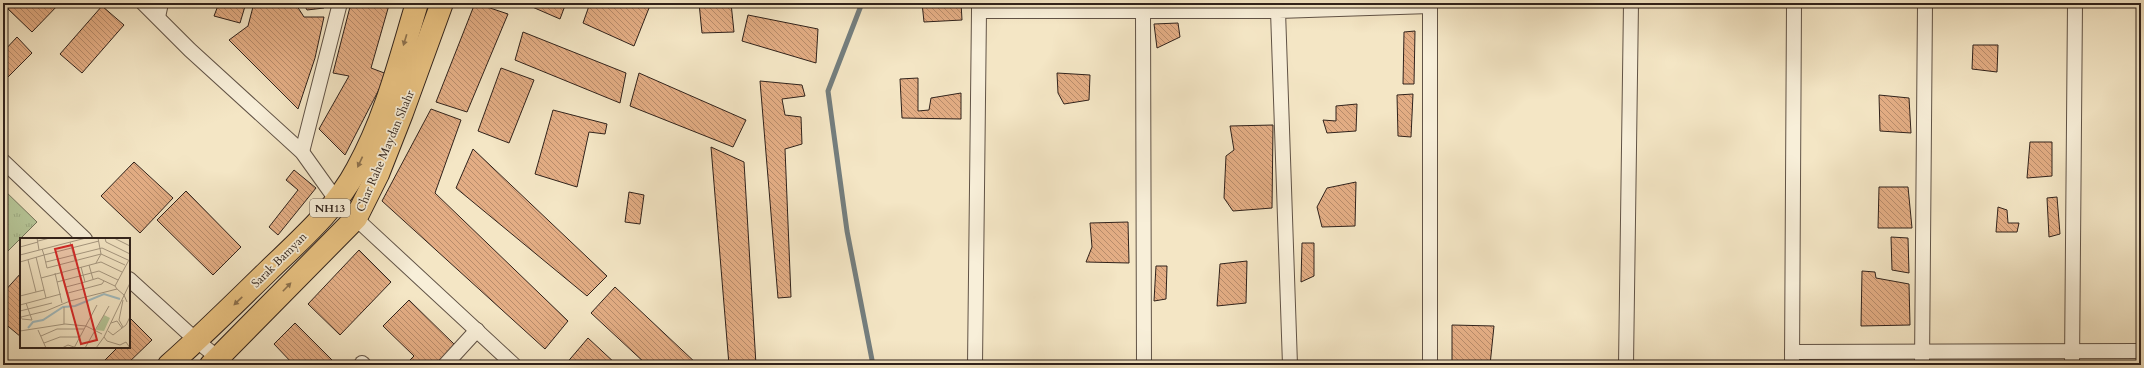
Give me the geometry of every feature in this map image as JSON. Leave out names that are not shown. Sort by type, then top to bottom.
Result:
[{"type":"main road","name":"Sarak Bamyan","points":[[168,365],[197,341],[299,241],[337,201],[357,169],[384,111],[417,3]]},
{"type":"main road","name":"Char Rahe Maydan Shahr","points":[[219,362],[356,218],[378,174],[400,120],[442,3]]},
{"type":"street","points":[[143,3],[190,50],[302,152],[337,201],[514,365]]},
{"type":"street","points":[[158,17],[161,3]]},
{"type":"street","points":[[302,152],[340,3]]},
{"type":"street","points":[[1626,365],[1631,3]]},
{"type":"street","points":[[1794,3],[1792,358],[1922,358],[2072,351],[2141,351]]},
{"type":"street","points":[[1922,358],[1925,3]]},
{"type":"street","points":[[2072,365],[2075,3]]},
{"type":"street","points":[[975,365],[979,7],[1143,11],[1278,11],[1430,4],[1430,365]]},
{"type":"street","points":[[1143,11],[1144,365]]},
{"type":"street","points":[[1278,11],[1290,365]]},
{"type":"street","points":[[3,162],[84,238]]},
{"type":"street","points":[[130,280],[219,362]]},
{"type":"street","points":[[445,365],[477,330]]},
{"type":"green space","points":[[3,189],[37,222],[3,256]]},
{"type":"building","points":[[13,3],[60,3],[32,32],[8,9]]},
{"type":"building","points":[[219,3],[246,3],[240,23],[214,16]]},
{"type":"building","points":[[254,3],[295,3],[304,17],[324,17],[315,58],[298,109],[229,40],[248,26]]},
{"type":"building","points":[[303,3],[325,3],[324,8],[307,10]]},
{"type":"building","points":[[351,3],[404,3],[389,5],[371,68],[387,74],[345,155],[319,129],[349,76],[333,73]]},
{"type":"building","points":[[475,3],[508,14],[467,112],[436,102]]},
{"type":"building","points":[[531,3],[566,3],[560,19],[530,6]]},
{"type":"building","points":[[590,3],[651,3],[634,46],[583,23]]},
{"type":"building","points":[[699,3],[731,3],[734,32],[702,33]]},
{"type":"building","points":[[922,3],[938,5],[938,3],[961,3],[962,20],[924,22]]},
{"type":"building","points":[[102,6],[124,25],[82,73],[60,54]]},
{"type":"building","points":[[748,15],[818,29],[816,63],[742,41]]},
{"type":"building","points":[[1178,23],[1180,37],[1157,48],[1154,24]]},
{"type":"building","points":[[1415,31],[1414,84],[1403,84],[1404,32]]},
{"type":"building","points":[[523,32],[626,73],[620,103],[515,60]]},
{"type":"building","points":[[17,37],[32,53],[3,82],[3,52]]},
{"type":"building","points":[[1973,45],[1998,45],[1997,72],[1972,69]]},
{"type":"building","points":[[501,68],[534,80],[509,143],[478,131]]},
{"type":"building","points":[[639,73],[746,120],[733,147],[630,106]]},
{"type":"building","points":[[1057,73],[1090,75],[1089,100],[1064,104],[1058,93]]},
{"type":"building","points":[[918,78],[918,111],[929,110],[931,98],[961,93],[961,119],[902,118],[900,79]]},
{"type":"building","points":[[760,81],[802,85],[805,96],[782,99],[785,115],[801,117],[802,144],[785,149],[791,297],[778,298]]},
{"type":"building","points":[[1413,94],[1411,137],[1398,136],[1397,95]]},
{"type":"building","points":[[1879,95],[1909,98],[1911,133],[1880,131]]},
{"type":"building","points":[[1357,104],[1356,131],[1327,133],[1323,120],[1336,121],[1336,106]]},
{"type":"building","points":[[431,109],[461,120],[435,193],[568,321],[545,349],[382,201]]},
{"type":"building","points":[[553,110],[607,124],[605,134],[589,132],[577,187],[535,174]]},
{"type":"building","points":[[1273,125],[1272,208],[1233,211],[1224,198],[1226,156],[1234,150],[1230,126]]},
{"type":"building","points":[[2030,142],[2052,142],[2052,176],[2027,178]]},
{"type":"building","points":[[711,147],[744,162],[756,365],[729,365]]},
{"type":"building","points":[[473,149],[607,276],[587,296],[456,188]]},
{"type":"building","points":[[134,162],[173,198],[140,233],[101,196]]},
{"type":"building","points":[[294,170],[316,188],[278,235],[269,227],[298,190],[286,180]]},
{"type":"building","points":[[1356,182],[1355,226],[1322,227],[1317,207],[1327,188]]},
{"type":"building","points":[[1879,187],[1908,187],[1912,228],[1878,228]]},
{"type":"building","points":[[186,191],[241,247],[213,275],[157,220]]},
{"type":"building","points":[[629,192],[644,195],[640,224],[625,222]]},
{"type":"building","points":[[2057,197],[2060,234],[2049,237],[2047,198]]},
{"type":"building","points":[[1998,207],[2007,210],[2008,223],[2019,223],[2017,232],[1996,232]]},
{"type":"building","points":[[1128,222],[1129,263],[1086,262],[1092,247],[1090,223]]},
{"type":"building","points":[[1891,237],[1908,238],[1909,273],[1892,270]]},
{"type":"building","points":[[1302,243],[1314,243],[1314,276],[1301,282]]},
{"type":"building","points":[[359,250],[391,282],[340,335],[308,304]]},
{"type":"building","points":[[1247,261],[1246,303],[1217,306],[1220,264]]},
{"type":"building","points":[[1156,266],[1167,266],[1166,299],[1154,301]]},
{"type":"building","points":[[1862,271],[1875,272],[1876,278],[1909,284],[1910,325],[1861,326]]},
{"type":"building","points":[[20,274],[20,336],[3,322],[3,293]]},
{"type":"building","points":[[615,287],[698,365],[647,365],[591,313]]},
{"type":"building","points":[[409,300],[455,345],[435,365],[405,365],[414,356],[383,326]]},
{"type":"building","points":[[130,318],[152,340],[126,365],[100,365],[117,348],[130,348]]},
{"type":"building","points":[[295,323],[337,365],[294,365],[274,344]]},
{"type":"building","points":[[1452,325],[1494,326],[1490,365],[1452,365]]},
{"type":"building","points":[[588,338],[617,365],[565,365]]},
{"type":"building","points":[[2049,362],[2048,365],[2006,365],[2006,363]]},
{"type":"waterway","points":[[862,3],[828,91],[847,231],[873,365]]}]
